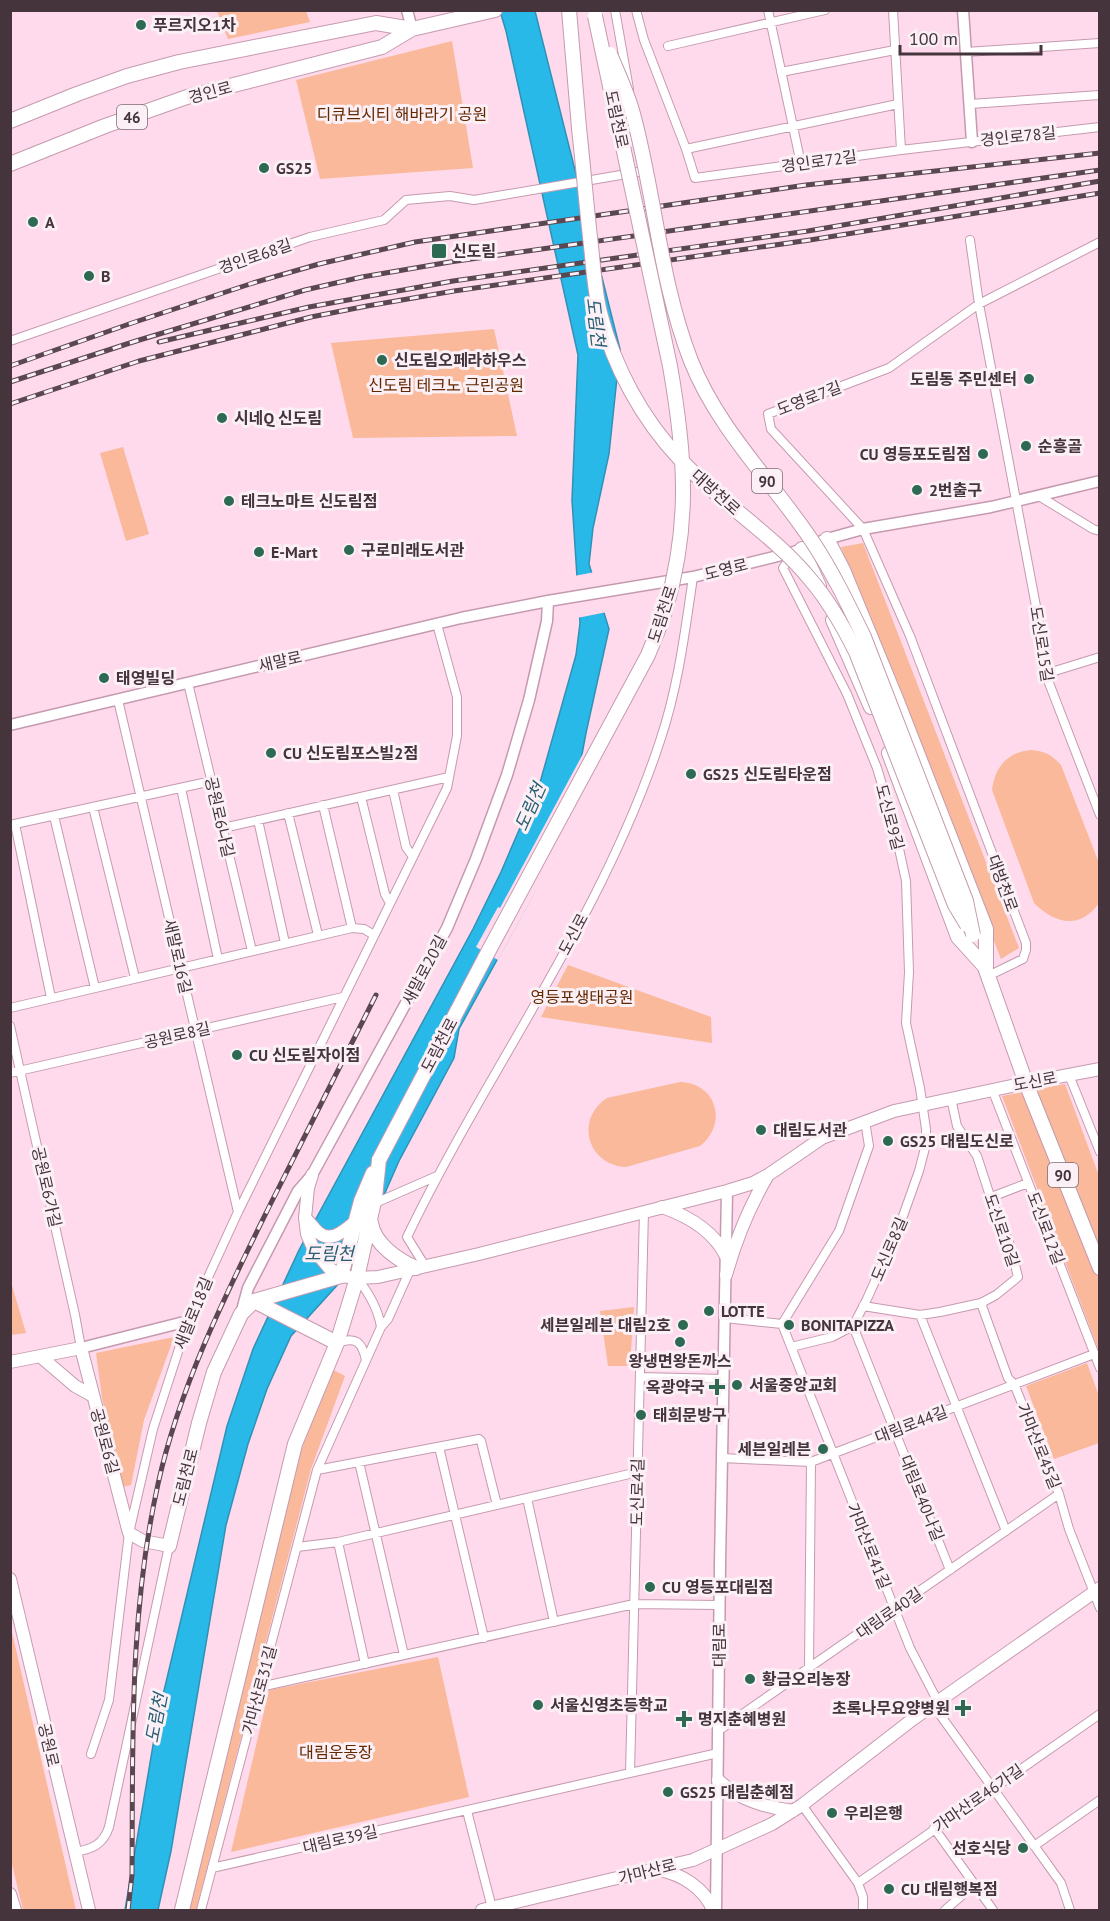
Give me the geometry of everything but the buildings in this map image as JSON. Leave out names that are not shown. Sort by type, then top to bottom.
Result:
[{"type":"main road","name":"경인로","points":[[10,121],[128,76],[179,62],[376,23],[412,28],[495,10]]},
{"type":"main road","name":"대방천로","points":[[569,10],[594,278],[600,313],[613,355],[634,396],[657,433],[712,490],[780,548],[810,578],[840,619],[856,652],[955,905],[973,935]]},
{"type":"main road","name":"대방천로","points":[[595,13],[633,112],[667,275],[677,316],[692,361],[708,395],[728,428],[812,541],[844,595],[864,637],[966,902],[973,935],[1026,1083],[1100,1268]]},
{"type":"main road","name":"도림천로","points":[[169,1546],[196,1433],[214,1372],[241,1314],[255,1301],[341,1276],[361,1201],[379,1160],[648,655],[666,609],[679,553],[684,501],[679,418],[595,13]]},
{"type":"main road","name":"경인로","points":[[10,164],[105,126],[187,97],[382,47],[412,28]]},
{"type":"main road","points":[[827,539],[843,570],[897,701],[987,929],[987,972]]},
{"type":"main road","points":[[798,550],[873,713],[958,937],[987,972]]},
{"type":"main road","name":"도신로","points":[[341,1276],[378,1277],[728,1191],[753,1183],[768,1175],[822,1138],[865,1121],[922,1104],[1100,1070]]},
{"type":"main road","name":"도림천로","points":[[182,1911],[296,1444],[337,1343],[357,1278],[373,1204],[379,1160]]},
{"type":"main road","points":[[312,1175],[305,1211],[307,1233],[314,1250],[329,1268],[341,1276]]},
{"type":"main road","points":[[726,1275],[747,1211],[768,1175]]},
{"type":"main road","points":[[662,1207],[700,1226],[720,1244],[726,1256]]},
{"type":"main road","points":[[305,1211],[320,1233],[330,1237],[339,1234],[355,1222]]},
{"type":"main road","points":[[370,1220],[376,1237],[389,1251],[417,1268]]},
{"type":"main road","points":[[255,1301],[337,1343]]},
{"type":"main road","points":[[10,1362],[81,1348]]},
{"type":"main road","name":"공원로6길","points":[[81,1348],[129,1533]]},
{"type":"main road","points":[[40,1357],[75,1386],[93,1396]]},
{"type":"main road","points":[[129,1533],[143,1541],[169,1546]]},
{"type":"main road","name":"공원로","points":[[10,1579],[89,1911]]},
{"type":"main road","name":"가마산로","points":[[487,1909],[693,1860],[772,1824],[797,1808],[935,1703],[1096,1590]]},
{"type":"main road","points":[[718,1780],[752,1802],[769,1808],[797,1808]]},
{"type":"main road","points":[[655,1869],[673,1872],[683,1877],[702,1893],[714,1911]]},
{"type":"main road","points":[[10,1894],[15,1911]]},
{"type":"street","points":[[407,10],[412,28]]},
{"type":"street","name":"경인로68길","points":[[10,341],[310,237],[384,220],[406,200],[450,196],[474,200],[644,171],[615,10]]},
{"type":"street","name":"경인로72길","points":[[636,10],[644,40],[695,178],[972,142]]},
{"type":"street","points":[[768,10],[801,164]]},
{"type":"street","points":[[668,46],[825,10]]},
{"type":"street","points":[[893,10],[901,150]]},
{"type":"street","name":"경인로78길","points":[[963,10],[972,142],[1100,127]]},
{"type":"street","points":[[966,52],[1100,43]]},
{"type":"street","points":[[781,72],[895,50]]},
{"type":"street","name":"경인로78길","points":[[970,104],[1100,95]]},
{"type":"street","points":[[686,149],[898,104]]},
{"type":"street","points":[[970,240],[979,304],[1016,501]]},
{"type":"street","points":[[979,304],[1100,242]]},
{"type":"street","name":"도영로7길","points":[[863,529],[771,429],[768,414],[889,368],[979,304]]},
{"type":"street","name":"도영로","points":[[549,601],[693,577],[798,550],[863,529],[1016,501],[1100,481]]},
{"type":"street","points":[[1039,495],[1093,529],[1100,531]]},
{"type":"street","name":"도신로15길","points":[[1016,501],[1045,654],[1045,674],[1097,800],[1100,815]]},
{"type":"street","name":"대방천로","points":[[863,529],[910,636],[1026,943],[1023,958],[987,972]]},
{"type":"street","name":"도신로9길","points":[[798,550],[783,568],[847,694],[877,768],[901,856],[906,881],[909,972],[906,1023],[922,1104]]},
{"type":"street","name":"도신로","points":[[417,1268],[407,1237],[434,1177],[570,940],[620,843],[661,741],[681,664],[693,577]]},
{"type":"street","name":"새말로","points":[[10,725],[437,624],[549,601]]},
{"type":"street","name":"새말로20길","points":[[241,1314],[248,1288],[298,1191],[312,1175],[447,928],[476,859],[507,775],[529,700],[547,621],[549,601]]},
{"type":"street","name":"새말로18길","points":[[91,1754],[110,1690],[116,1656],[118,1608],[129,1533],[153,1429],[188,1321],[238,1212],[443,796],[449,777],[456,736],[457,697],[437,624]]},
{"type":"street","points":[[1045,674],[1100,657]]},
{"type":"street","name":"공원로6나길","points":[[188,683],[252,951]]},
{"type":"street","name":"새말로16길","points":[[118,700],[238,1212]]},
{"type":"street","points":[[223,828],[449,777]]},
{"type":"street","points":[[51,998],[13,825],[212,781]]},
{"type":"street","name":"공원로6나길","points":[[181,788],[218,959]]},
{"type":"street","points":[[393,790],[406,847],[413,857]]},
{"type":"street","points":[[362,797],[385,894],[390,903]]},
{"type":"street","points":[[323,805],[352,928]]},
{"type":"street","points":[[93,807],[135,978]]},
{"type":"street","points":[[288,813],[318,935]]},
{"type":"street","points":[[54,816],[95,988]]},
{"type":"street","points":[[258,820],[285,943]]},
{"type":"street","points":[[10,1008],[352,928],[364,929],[374,935]]},
{"type":"street","name":"공원로8길","points":[[10,1073],[343,997]]},
{"type":"street","name":"공원로6가길","points":[[10,1026],[81,1348]]},
{"type":"street","points":[[1069,1075],[1100,1152]]},
{"type":"street","name":"도신로12길","points":[[992,1089],[1100,1368]]},
{"type":"street","name":"도신로10길","points":[[863,1306],[920,1315],[983,1302],[996,1295],[1018,1277],[1010,1245],[991,1199],[977,1156],[957,1126],[951,1098]]},
{"type":"street","name":"도신로8길","points":[[853,1326],[891,1250],[920,1167],[926,1144],[922,1104]]},
{"type":"street","points":[[725,1318],[782,1324],[839,1231],[869,1146],[865,1121]]},
{"type":"street","points":[[373,1204],[434,1177]]},
{"type":"street","points":[[991,1199],[1028,1183]]},
{"type":"street","name":"대림로","points":[[714,1911],[728,1191]]},
{"type":"street","name":"도신로4길","points":[[630,1773],[644,1211]]},
{"type":"street","name":"가마산로31길","points":[[201,1911],[317,1470],[381,1327],[388,1319],[417,1268]]},
{"type":"street","points":[[357,1278],[378,1313],[381,1327]]},
{"type":"street","name":"가마산로45길","points":[[983,1302],[982,1306],[1008,1378],[1014,1384],[1059,1494],[1069,1529],[1096,1590],[1100,1608]]},
{"type":"street","points":[[920,1315],[1006,1530]]},
{"type":"street","points":[[81,1348],[188,1321]]},
{"type":"street","name":"가마산로41길","points":[[782,1324],[910,1648],[935,1703]]},
{"type":"street","points":[[791,1347],[832,1337],[853,1326]]},
{"type":"street","name":"대림로40나길","points":[[853,1326],[950,1570]]},
{"type":"street","points":[[337,1343],[347,1339],[357,1342],[364,1349],[366,1361]]},
{"type":"street","name":"대림로44길","points":[[722,1458],[811,1462],[1094,1354]]},
{"type":"street","points":[[640,1377],[724,1379]]},
{"type":"street","points":[[317,1470],[479,1439],[482,1442],[497,1505]]},
{"type":"street","points":[[440,1447],[484,1638]]},
{"type":"street","points":[[359,1462],[404,1655]]},
{"type":"street","points":[[809,1668],[811,1462]]},
{"type":"street","points":[[297,1547],[338,1542],[638,1472]]},
{"type":"street","name":"대림로40길","points":[[718,1731],[1059,1494]]},
{"type":"street","points":[[527,1498],[554,1622]]},
{"type":"street","points":[[338,1542],[365,1664]]},
{"type":"street","name":"도림천로","points":[[75,1852],[91,1849],[100,1844],[110,1827],[169,1546]]},
{"type":"street","points":[[260,1687],[634,1604],[719,1605]]},
{"type":"street","points":[[935,1703],[992,1788],[1061,1883],[1070,1911]]},
{"type":"street","name":"가마산로46가길","points":[[858,1883],[1100,1713]]},
{"type":"street","name":"대림로39길","points":[[212,1868],[718,1753]]},
{"type":"street","points":[[1034,1846],[1100,1800]]},
{"type":"street","points":[[797,1808],[858,1883],[863,1897],[862,1911]]},
{"type":"street","points":[[467,1810],[487,1909]]},
{"type":"street","points":[[934,1828],[993,1911]]},
{"type":"street","points":[[945,1911],[975,1885]]},
{"type":"green space","points":[[217,11],[306,11],[310,22],[228,39]]},
{"type":"green space","name":"디큐브시티 해바라기 공원","points":[[452,41],[473,168],[320,179],[296,80]]},
{"type":"green space","name":"신도림 테크노 근린공원","points":[[494,329],[517,436],[353,438],[331,343]]},
{"type":"green space","points":[[123,447],[149,534],[126,541],[100,453]]},
{"type":"green space","points":[[863,543],[1019,948],[1001,959],[841,547]]},
{"type":"green space","points":[[1031,750],[1047,754],[1061,765],[1099,863],[1099,903],[1092,912],[1076,920],[1067,921],[1050,916],[1034,903],[992,790],[996,774],[1004,762],[1015,754]]},
{"type":"green space","name":"영등포생태공원","points":[[568,965],[711,1017],[712,1043],[541,1017]]},
{"type":"green space","points":[[680,1082],[693,1084],[703,1089],[714,1106],[716,1116],[714,1127],[709,1137],[700,1146],[626,1167],[602,1158],[590,1140],[588,1129],[597,1107],[607,1098]]},
{"type":"green space","points":[[1065,1084],[1099,1176],[1099,1351],[1002,1096]]},
{"type":"green space","points":[[11,1282],[26,1333],[11,1335]]},
{"type":"green space","points":[[634,1307],[630,1366],[608,1366],[600,1311]]},
{"type":"green space","points":[[174,1337],[144,1420],[131,1485],[123,1487],[102,1398],[96,1353]]},
{"type":"green space","points":[[1087,1363],[1099,1396],[1099,1443],[1054,1459],[1026,1386]]},
{"type":"green space","points":[[332,1369],[345,1376],[311,1469],[196,1910],[185,1910],[292,1480]]},
{"type":"green space","points":[[10,1628],[76,1910],[23,1910],[10,1856]]},
{"type":"green space","name":"대림운동장","points":[[438,1657],[469,1797],[231,1852],[269,1690]]},
{"type":"water","name":"도림천","points":[[500,11],[535,11],[620,349],[609,454],[593,528],[589,564],[609,629],[569,824],[459,1029],[454,1058],[399,1161],[351,1270],[291,1336],[267,1389],[248,1444],[226,1525],[171,1851],[158,1910],[125,1910],[158,1716],[227,1426],[253,1349],[299,1250],[473,929],[501,872],[541,779],[576,655],[580,623],[572,500],[578,355]]},
{"type":"pier","points":[[595,572],[607,612],[577,618],[574,576]]},
{"type":"pier","points":[[585,750],[572,825],[498,960],[476,947],[498,907],[500,908]]},
{"type":"railway","points":[[10,366],[253,283],[319,264],[415,242],[806,185],[1100,153]]},
{"type":"railway","points":[[10,382],[305,290],[362,277],[450,262],[1100,170]]},
{"type":"railway","points":[[159,342],[309,307],[453,281],[808,231],[1100,181]]},
{"type":"railway","points":[[10,404],[139,361],[311,317],[367,306],[454,291],[810,240],[1100,193]]},
{"type":"railway","points":[[128,1910],[132,1875],[133,1727],[137,1630],[149,1533],[167,1447],[192,1376],[221,1306],[376,995]]},
{"type":"place","name":"푸르지오1차","points":[[141,25]]},
{"type":"place","name":"GS25","points":[[264,168]]},
{"type":"place","name":"A","points":[[33,222]]},
{"type":"place","name":"신도림","points":[[439,251]]},
{"type":"place","name":"B","points":[[89,276]]},
{"type":"place","name":"신도림오페라하우스","points":[[382,360]]},
{"type":"place","name":"도림동 주민센터","points":[[1029,379]]},
{"type":"place","name":"시네Q 신도림","points":[[222,418]]},
{"type":"place","name":"순흥골","points":[[1026,446]]},
{"type":"place","name":"CU 영등포도림점","points":[[983,454]]},
{"type":"place","name":"2번출구","points":[[917,490]]},
{"type":"place","name":"테크노마트 신도림점","points":[[229,501]]},
{"type":"place","name":"구로미래도서관","points":[[349,550]]},
{"type":"place","name":"E-Mart","points":[[259,552]]},
{"type":"place","name":"태영빌딩","points":[[104,678]]},
{"type":"place","name":"CU 신도림포스빌2점","points":[[271,753]]},
{"type":"place","name":"GS25 신도림타운점","points":[[691,774]]},
{"type":"place","name":"CU 신도림자이점","points":[[237,1055]]},
{"type":"place","name":"대림도서관","points":[[761,1130]]},
{"type":"place","name":"GS25 대림도신로","points":[[888,1141]]},
{"type":"place","name":"LOTTE","points":[[709,1311]]},
{"type":"place","name":"세븐일레븐 대림2호","points":[[683,1325]]},
{"type":"place","name":"BONITAPIZZA","points":[[789,1325]]},
{"type":"place","name":"왕냉면왕돈까스","points":[[680,1342]]},
{"type":"place","name":"서울중앙교회","points":[[737,1385]]},
{"type":"place","name":"옥광약국","points":[[717,1387]]},
{"type":"place","name":"태희문방구","points":[[641,1415]]},
{"type":"place","name":"세븐일레븐","points":[[823,1449]]},
{"type":"place","name":"CU 영등포대림점","points":[[650,1587]]},
{"type":"place","name":"황금오리농장","points":[[750,1679]]},
{"type":"place","name":"서울신영초등학교","points":[[538,1705]]},
{"type":"place","name":"초록나무요양병원","points":[[963,1708]]},
{"type":"place","name":"명지춘혜병원","points":[[684,1719]]},
{"type":"place","name":"GS25 대림춘혜점","points":[[668,1792]]},
{"type":"place","name":"우리은행","points":[[832,1813]]},
{"type":"place","name":"선호식당","points":[[1023,1848]]},
{"type":"place","name":"CU 대림행복점","points":[[889,1889]]}]
